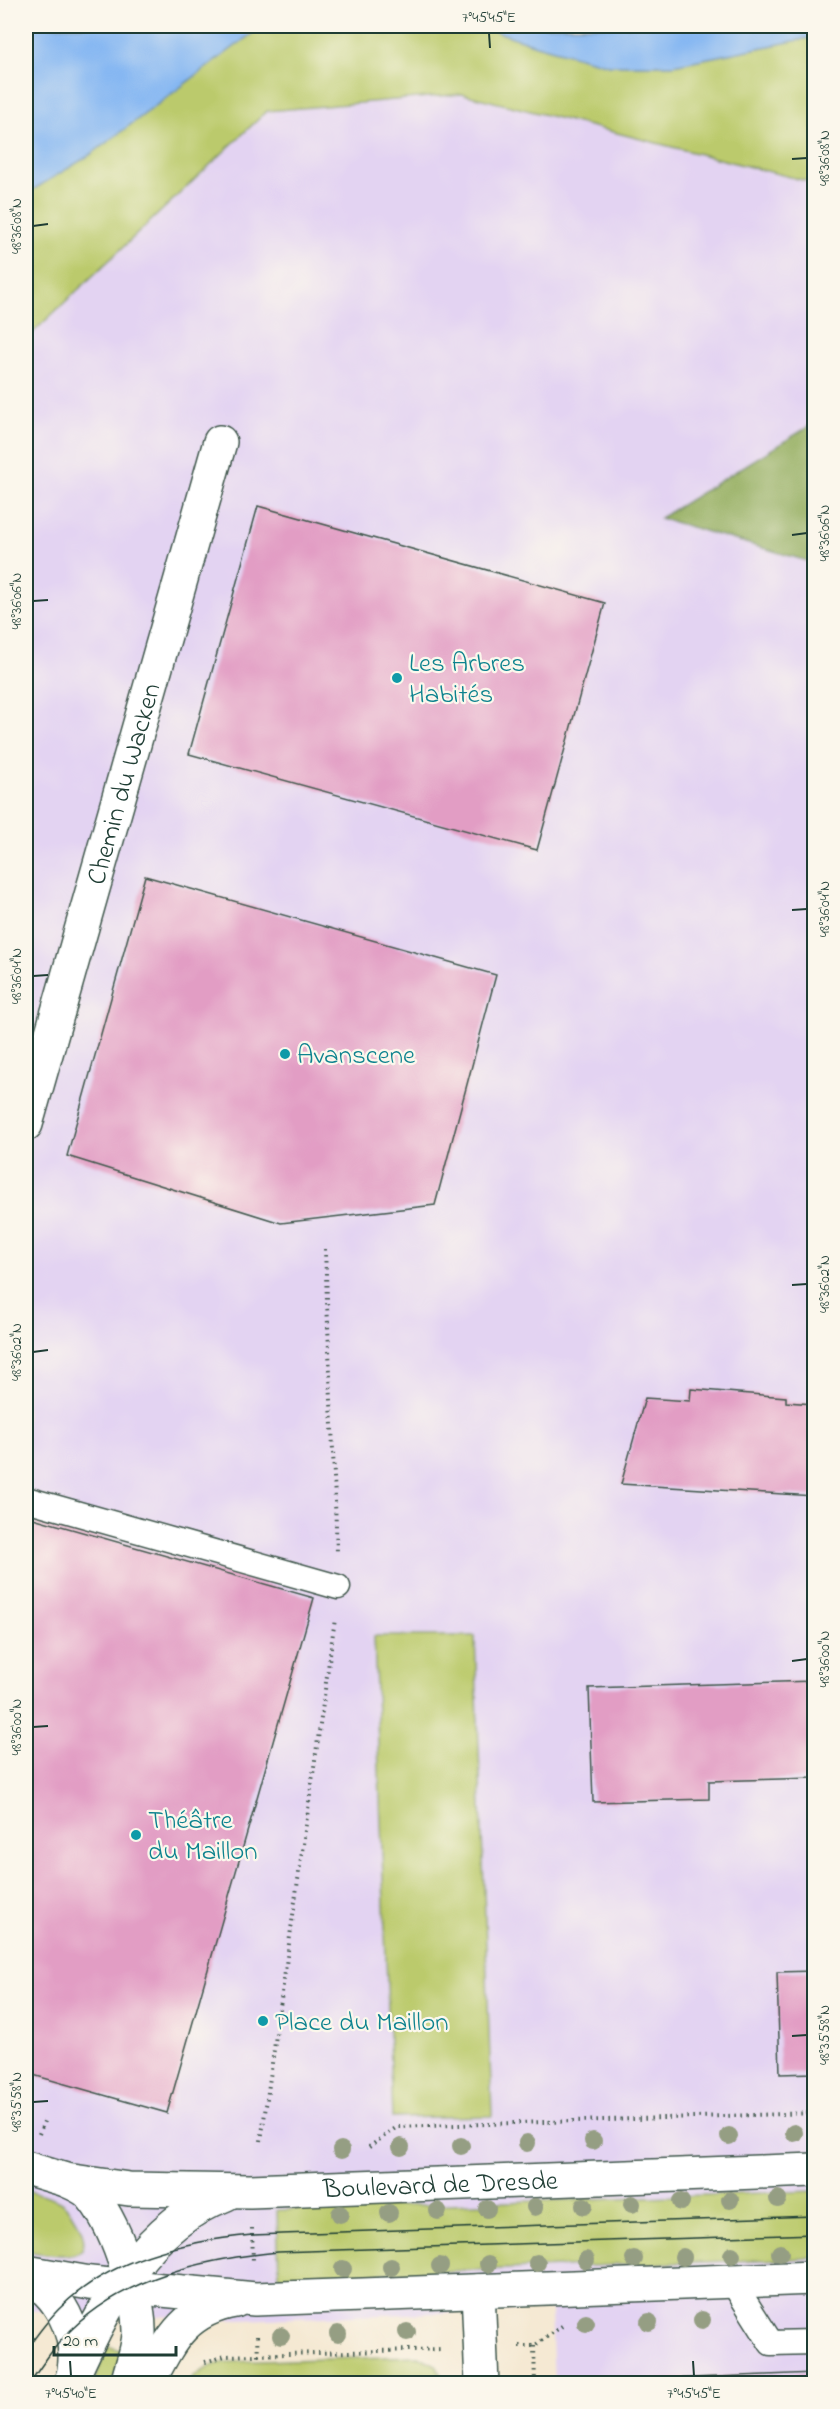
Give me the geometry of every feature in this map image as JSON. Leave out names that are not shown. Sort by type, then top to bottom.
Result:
[{"type":"main road","name":"Chemin du Wacken","points":[[26,1124],[220,442]]},
{"type":"main road","points":[[26,2168],[78,2185],[96,2201],[112,2232],[137,2310],[139,2334],[126,2384]]},
{"type":"main road","name":"Boulevard de Dresde","points":[[66,2180],[129,2189],[250,2191],[814,2170]]},
{"type":"main road","points":[[71,2381],[98,2320],[160,2236],[194,2208],[228,2194],[250,2191]]},
{"type":"main road","points":[[26,2274],[90,2283],[127,2282],[209,2296],[255,2299]]},
{"type":"main road","points":[[26,2274],[51,2294],[67,2320],[75,2356],[71,2381]]},
{"type":"main road","points":[[147,2384],[178,2329],[215,2306],[232,2301],[814,2278]]},
{"type":"main road","points":[[478,2291],[482,2384]]},
{"type":"lane","points":[[26,1499],[338,1587]]},
{"type":"lane","points":[[732,2281],[771,2343],[814,2342]]},
{"type":"path","points":[[261,2141],[338,1587],[325,1249]]},
{"type":"path","points":[[366,2149],[397,2127],[814,2113]]},
{"type":"path","points":[[250,2191],[255,2299]]},
{"type":"path","points":[[197,2366],[211,2359],[225,2356],[534,2346],[535,2384]]},
{"type":"shaded area","points":[[463,94],[814,183],[814,2383],[554,2383],[551,2309],[240,2320],[26,2310],[26,339],[267,111]]},
{"type":"green space","points":[[262,26],[480,26],[536,45],[610,65],[673,65],[814,37],[814,183],[463,94],[267,111],[26,339],[26,194],[90,155]]},
{"type":"green space","points":[[814,423],[814,563],[660,518]]},
{"type":"green space","points":[[374,1636],[475,1636],[492,2116],[392,2118]]},
{"type":"green space","points":[[26,2190],[56,2199],[69,2209],[81,2229],[84,2244],[82,2249],[77,2253],[66,2255],[26,2251]]},
{"type":"green space","points":[[814,2191],[814,2258],[279,2277],[277,2210]]},
{"type":"green space","points":[[107,2346],[123,2351],[112,2383],[94,2384]]},
{"type":"green space","points":[[418,2356],[436,2365],[444,2383],[189,2383],[206,2368],[227,2362]]},
{"type":"water","points":[[26,26],[262,26],[90,155],[26,194]]},
{"type":"water","points":[[480,26],[814,26],[814,37],[673,65],[609,65],[536,45]]},
{"type":"building","name":"Les Arbres Habités","points":[[258,506],[605,603],[537,850],[189,754]]},
{"type":"building","name":"Avanscene","points":[[145,876],[496,975],[435,1205],[281,1223],[67,1156]]},
{"type":"building","points":[[691,1389],[786,1397],[786,1402],[814,1404],[814,1496],[621,1484],[645,1398],[690,1401]]},
{"type":"building","name":"Théâtre du Maillon","points":[[26,1516],[314,1598],[167,2113],[26,2073]]},
{"type":"building","points":[[814,1681],[814,1778],[709,1781],[709,1799],[593,1802],[589,1688]]},
{"type":"building","points":[[814,1971],[814,2073],[780,2074],[777,1972]]},
{"type":"building","points":[[814,2373],[814,2384],[594,2384],[594,2382]]},
{"type":"tram line","points":[[26,2350],[61,2307],[102,2276],[150,2255],[201,2242],[252,2235],[814,2216]]},
{"type":"tram line","points":[[29,2384],[66,2335],[94,2311],[142,2283],[195,2265],[278,2252],[814,2234]]},
{"type":"place","name":"Les Arbres Habités","points":[[397,678]]},
{"type":"place","name":"Avanscene","points":[[285,1054]]},
{"type":"place","name":"Théâtre du Maillon","points":[[136,1835]]},
{"type":"place","name":"Place du Maillon","points":[[263,2021]]}]
